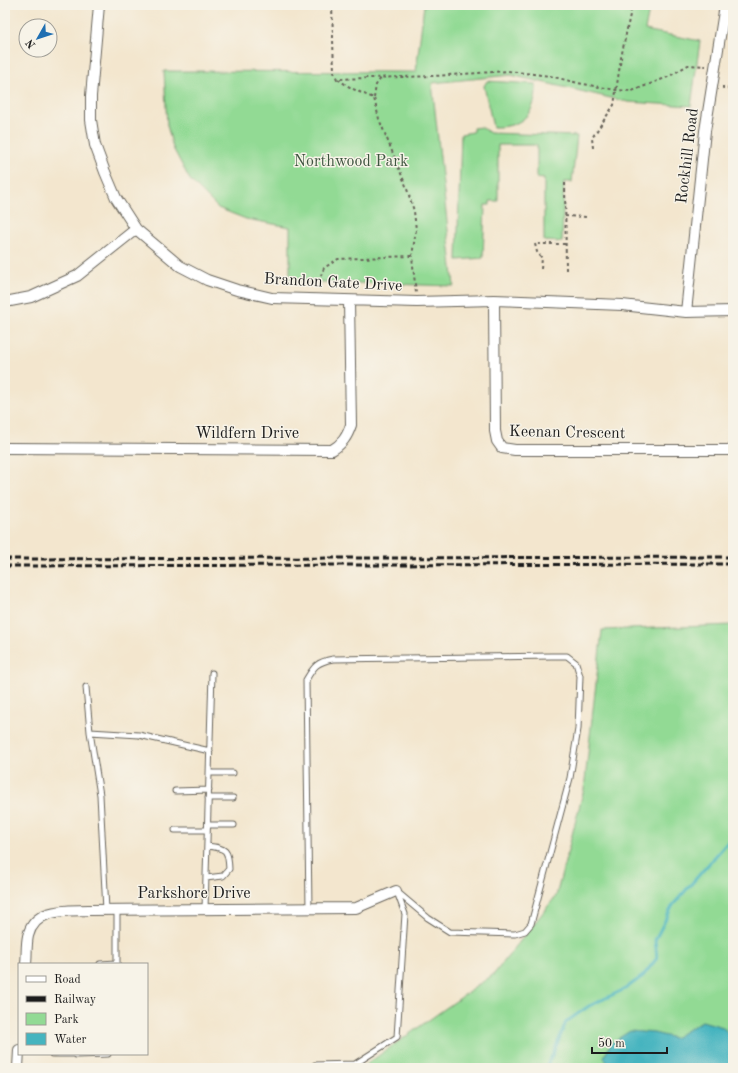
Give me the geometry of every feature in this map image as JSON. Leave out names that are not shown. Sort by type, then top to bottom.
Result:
[{"type":"street","name":"Brandon Gate Drive","points":[[99,5],[91,96],[91,120],[95,145],[105,172],[116,198],[136,229],[180,266],[213,282],[237,290],[272,298],[417,302],[494,300],[617,305],[686,312],[733,311]]},
{"type":"street","name":"Rockhill Road","points":[[686,312],[705,131],[725,5]]},
{"type":"street","points":[[5,302],[31,297],[77,276],[136,229]]},
{"type":"street","name":"Keenan Crescent","points":[[494,300],[495,431],[497,441],[502,448],[515,450],[733,450]]},
{"type":"street","name":"Wildfern Drive","points":[[5,448],[332,450],[340,445],[344,440],[351,425],[349,301]]},
{"type":"street","name":"Parkshore Drive","points":[[26,963],[28,935],[33,924],[40,917],[50,912],[106,910],[356,908],[396,891]]},
{"type":"street","points":[[18,1068],[19,1055]]},
{"type":"lane","points":[[309,909],[306,680],[312,668],[321,661],[340,658],[567,656],[576,663],[580,676],[578,729],[570,778],[531,924],[524,931],[515,934],[450,932],[428,918],[396,891]]},
{"type":"lane","points":[[205,909],[212,674]]},
{"type":"lane","points":[[86,687],[90,732],[100,795],[106,910]]},
{"type":"lane","points":[[90,732],[139,735],[210,751]]},
{"type":"lane","points":[[209,773],[233,773]]},
{"type":"lane","points":[[175,791],[209,790]]},
{"type":"lane","points":[[208,798],[233,798]]},
{"type":"lane","points":[[175,830],[234,825]]},
{"type":"lane","points":[[206,878],[223,876],[229,869],[228,854],[219,847],[207,846]]},
{"type":"lane","points":[[315,1065],[356,1064],[398,1037],[405,914],[396,891]]},
{"type":"lane","points":[[107,963],[118,963],[117,910]]},
{"type":"path","points":[[332,5],[334,72],[337,79],[349,87],[374,98]]},
{"type":"path","points":[[593,148],[592,138],[614,105],[632,5]]},
{"type":"path","points":[[337,79],[434,76],[508,71],[550,76],[616,90],[632,91],[668,77],[688,65],[715,67]]},
{"type":"path","points":[[381,78],[376,85],[374,98],[379,119],[406,186],[414,211],[416,230],[412,256],[417,302]]},
{"type":"path","points":[[565,184],[566,270]]},
{"type":"path","points":[[565,216],[588,217]]},
{"type":"path","points":[[541,269],[542,258],[537,252],[535,244],[565,244]]},
{"type":"path","points":[[319,288],[320,278],[324,268],[338,259],[412,256]]},
{"type":"green space","name":"Northwood Park","points":[[424,5],[650,5],[645,30],[700,41],[691,106],[628,102],[511,75],[432,83],[454,286],[290,281],[290,227],[246,219],[218,208],[190,180],[173,148],[167,125],[164,71],[416,72]]},
{"type":"green space","points":[[487,81],[536,84],[534,103],[526,117],[512,125],[493,127],[484,86]]},
{"type":"green space","points":[[481,127],[490,133],[577,136],[572,182],[564,182],[562,242],[544,241],[544,179],[537,178],[537,145],[498,145],[498,201],[490,201],[490,205],[485,205],[483,258],[457,260],[461,134],[473,132],[473,128]]},
{"type":"green space","points":[[733,625],[733,1068],[361,1068],[494,974],[556,896],[584,789],[602,630]]},
{"type":"water","points":[[702,1021],[723,1027],[733,1040],[733,1068],[610,1068],[604,1057],[611,1043],[630,1031],[654,1033],[674,1038]]},
{"type":"waterway","points":[[546,1068],[566,1022],[589,1006],[625,989],[643,976],[657,958],[655,940],[673,905],[733,836]]},
{"type":"railway","points":[[5,559],[733,557]]},
{"type":"railway","points":[[5,566],[733,564]]}]
